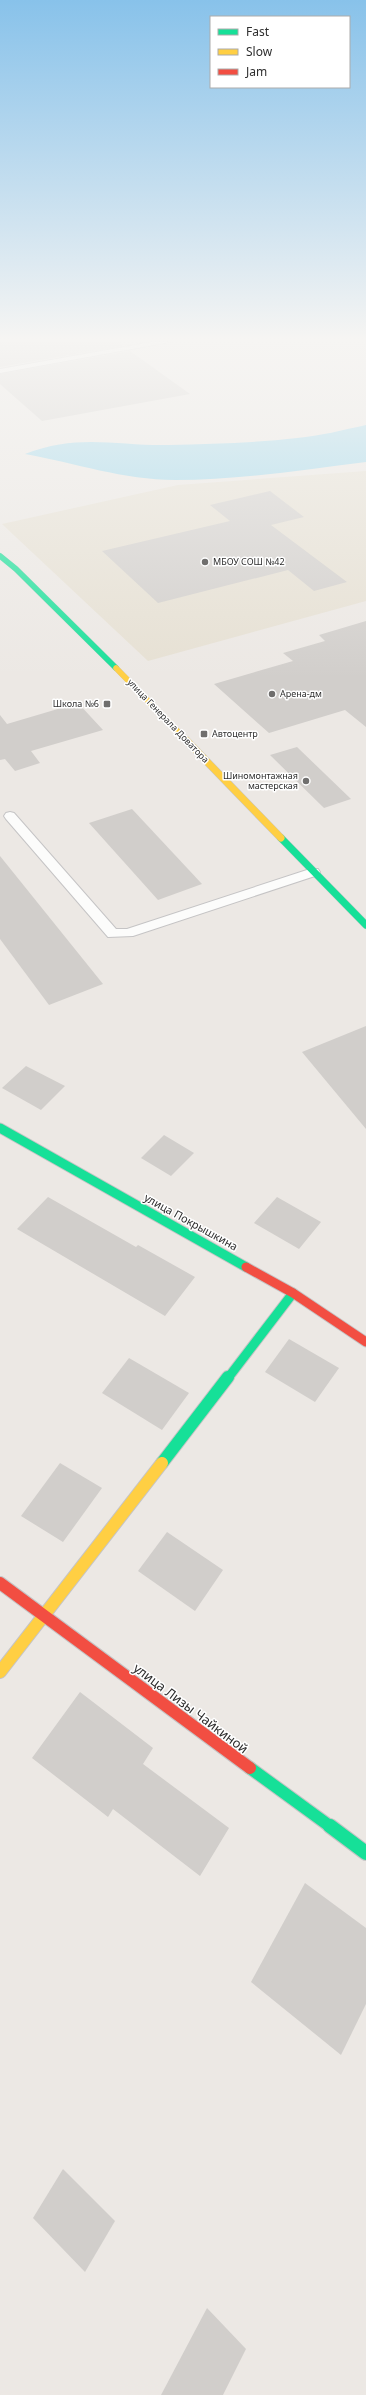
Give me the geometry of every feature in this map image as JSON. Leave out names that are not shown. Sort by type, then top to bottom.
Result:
[{"type":"street","name":"улица Генерала Доватора","points":[[0,556],[16,569],[117,669],[366,925]]},
{"type":"street","name":"улица Покрышкина","points":[[0,1128],[293,1293],[366,1342]]},
{"type":"street","points":[[0,1672],[293,1293]]},
{"type":"street","name":"улица Лизы Чайкиной","points":[[0,1583],[366,1853]]},
{"type":"lane","points":[[10,816],[113,934],[128,933],[314,872]]},
{"type":"shaded area","name":"МБОУ СОШ №42","points":[[366,471],[366,601],[148,661],[2,524],[178,485]]},
{"type":"water","points":[[25,454],[366,454],[366,462],[247,476],[199,480],[175,480],[118,474]]},
{"type":"building","points":[[270,491],[304,517],[271,525],[347,582],[314,591],[288,570],[158,603],[102,551],[230,521],[210,505]]},
{"type":"building","points":[[366,621],[366,727],[345,710],[269,733],[214,684],[293,661],[283,653],[325,641],[319,635]]},
{"type":"building","points":[[78,703],[103,730],[31,751],[40,763],[15,771],[5,759],[0,760],[0,715],[7,724]]},
{"type":"building","points":[[297,747],[351,799],[324,808],[270,755]]},
{"type":"building","points":[[132,809],[202,884],[158,900],[89,823]]},
{"type":"building","points":[[0,856],[103,984],[49,1005],[0,939]]},
{"type":"building","points":[[366,1026],[366,1129],[302,1052]]},
{"type":"building","points":[[26,1066],[65,1086],[41,1110],[2,1088]]},
{"type":"building","points":[[164,1135],[194,1153],[171,1176],[141,1158]]},
{"type":"building","points":[[48,1197],[136,1247],[138,1245],[195,1277],[165,1316],[17,1229]]},
{"type":"building","points":[[277,1197],[321,1222],[299,1249],[254,1223]]},
{"type":"building","points":[[289,1339],[339,1368],[315,1402],[265,1372]]},
{"type":"building","points":[[129,1358],[189,1393],[162,1430],[102,1393]]},
{"type":"building","points":[[60,1463],[102,1488],[63,1542],[21,1516]]},
{"type":"building","points":[[167,1532],[223,1570],[195,1611],[138,1571]]},
{"type":"building","points":[[80,1692],[153,1748],[143,1764],[229,1828],[200,1876],[113,1809],[108,1817],[32,1758]]},
{"type":"building","points":[[305,1883],[366,1928],[366,2004],[341,2055],[251,1982]]},
{"type":"building","points":[[63,2169],[115,2221],[85,2272],[33,2218]]},
{"type":"building","points":[[207,2308],[246,2349],[223,2395],[161,2395]]},
{"type":"traffic: fast","points":[[0,556],[16,569],[116,668]]},
{"type":"traffic: fast","points":[[281,838],[366,925]]},
{"type":"traffic: fast","points":[[0,1128],[246,1267]]},
{"type":"traffic: fast","points":[[162,1463],[293,1293]]},
{"type":"traffic: fast","points":[[250,1768],[366,1853]]},
{"type":"traffic: slow","points":[[116,668],[281,838]]},
{"type":"traffic: slow","points":[[0,1672],[162,1463]]},
{"type":"traffic: jam","points":[[246,1267],[293,1293],[366,1342]]},
{"type":"traffic: jam","points":[[0,1583],[250,1768]]},
{"type":"place","name":"МБОУ СОШ №42","points":[[205,562]]},
{"type":"place","name":"Арена-дм","points":[[272,694]]},
{"type":"place","name":"Школа №6","points":[[107,704]]},
{"type":"place","name":"Автоцентр","points":[[204,734]]},
{"type":"place","name":"Шиномонтажная мастерская","points":[[306,781]]}]
